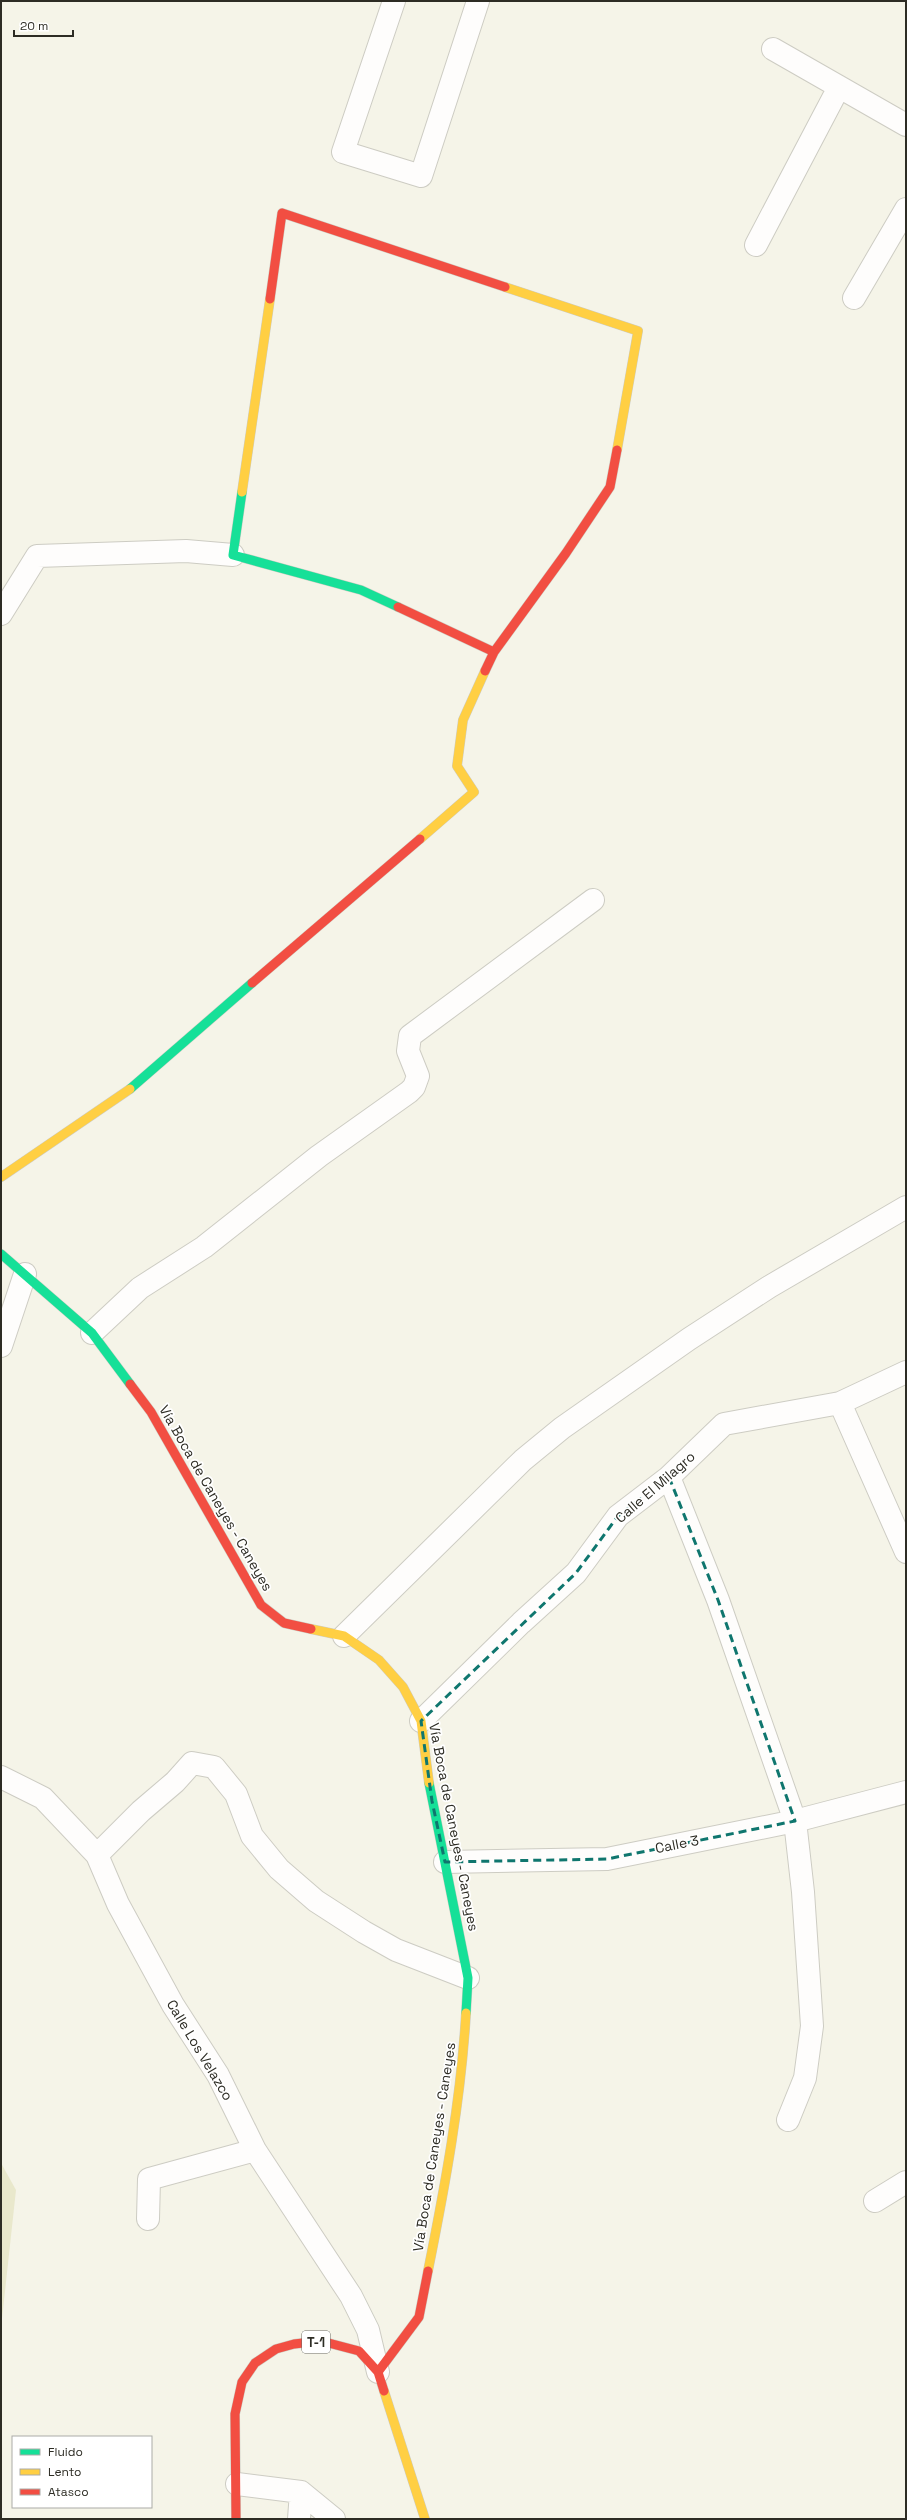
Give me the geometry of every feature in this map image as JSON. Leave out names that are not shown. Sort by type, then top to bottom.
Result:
[{"type":"main road","points":[[1,1177],[132,1087],[474,792],[458,766],[463,720],[494,652],[566,553],[610,486],[638,331],[282,213],[234,555],[361,590],[494,652]]},
{"type":"main road","name":"Vía Boca de Caneyes - Caneyes","points":[[1,1254],[92,1333],[151,1412],[261,1605],[284,1623],[344,1636],[379,1660],[403,1687],[421,1721],[428,1759],[432,1801],[468,1978],[464,2049],[436,2237],[419,2317],[378,2372]]},
{"type":"main road","name":"T-1","points":[[236,2519],[237,2484],[235,2414],[242,2382],[255,2363],[276,2349],[294,2344],[321,2341],[359,2351],[378,2372],[425,2519]]},
{"type":"street","points":[[394,1],[343,152],[422,176],[478,1]]},
{"type":"street","points":[[773,49],[906,125]]},
{"type":"street","points":[[756,245],[839,87]]},
{"type":"street","points":[[854,298],[906,208]]},
{"type":"street","points":[[1,614],[37,556],[186,551],[234,555]]},
{"type":"street","points":[[92,1333],[140,1288],[204,1247],[319,1156],[409,1092],[414,1087],[418,1076],[408,1050],[410,1036],[593,900]]},
{"type":"street","points":[[344,1636],[523,1460],[562,1428],[689,1339],[769,1287],[906,1207]]},
{"type":"street","points":[[1,1346],[25,1274]]},
{"type":"street","name":"Calle El Milagro","points":[[421,1721],[521,1623],[576,1573],[618,1516],[669,1477],[724,1424],[840,1403],[906,1372]]},
{"type":"street","points":[[840,1403],[906,1552]]},
{"type":"street","points":[[669,1477],[718,1600],[795,1820],[803,1892],[812,2026],[804,2078],[788,2120]]},
{"type":"street","points":[[97,1855],[141,1811],[175,1782],[192,1763],[214,1767],[236,1794],[252,1836],[279,1869],[316,1901],[364,1932],[396,1950],[468,1978]]},
{"type":"street","name":"Calle Los Velazco","points":[[1,1777],[43,1798],[97,1855],[118,1904],[173,2005],[218,2075],[255,2150],[351,2296],[368,2330],[378,2372]]},
{"type":"street","name":"Calle 3","points":[[445,1862],[607,1859],[795,1820],[906,1792]]},
{"type":"street","points":[[148,2219],[149,2179],[255,2150]]},
{"type":"street","points":[[875,2201],[906,2182]]},
{"type":"street","points":[[237,2484],[301,2492],[334,2519]]},
{"type":"street","points":[[299,2519],[301,2492]]},
{"type":"highlighted area","points":[[669,1477],[718,1600],[795,1821],[607,1859],[445,1862],[432,1801],[421,1721],[576,1573],[618,1516]]},
{"type":"green space","points":[[1,2163],[16,2190],[1,2328]]},
{"type":"traffic: fast","points":[[242,492],[233,555],[361,590],[398,607]]},
{"type":"traffic: fast","points":[[130,1089],[252,983]]},
{"type":"traffic: fast","points":[[1,1254],[92,1333],[130,1384]]},
{"type":"traffic: fast","points":[[429,1783],[468,1978],[466,2013]]},
{"type":"traffic: slow","points":[[505,287],[638,331],[617,450]]},
{"type":"traffic: slow","points":[[242,492],[270,299]]},
{"type":"traffic: slow","points":[[420,839],[474,792],[457,766],[463,720],[485,671]]},
{"type":"traffic: slow","points":[[1,1177],[130,1089]]},
{"type":"traffic: slow","points":[[311,1629],[344,1636],[379,1660],[403,1687],[421,1721],[429,1783]]},
{"type":"traffic: slow","points":[[428,2271],[446,2175],[456,2110],[464,2046],[466,2013]]},
{"type":"traffic: slow","points":[[384,2391],[425,2519]]},
{"type":"traffic: jam","points":[[270,299],[282,213],[505,287]]},
{"type":"traffic: jam","points":[[485,671],[494,652],[566,553],[610,487],[617,450]]},
{"type":"traffic: jam","points":[[398,607],[494,652]]},
{"type":"traffic: jam","points":[[252,983],[420,839]]},
{"type":"traffic: jam","points":[[130,1384],[151,1412],[261,1605],[284,1623],[311,1629]]},
{"type":"traffic: jam","points":[[378,2372],[419,2317],[428,2271]]},
{"type":"traffic: jam","points":[[236,2519],[235,2414],[242,2382],[255,2363],[276,2349],[294,2344],[321,2341],[359,2351],[378,2372],[384,2391]]}]
